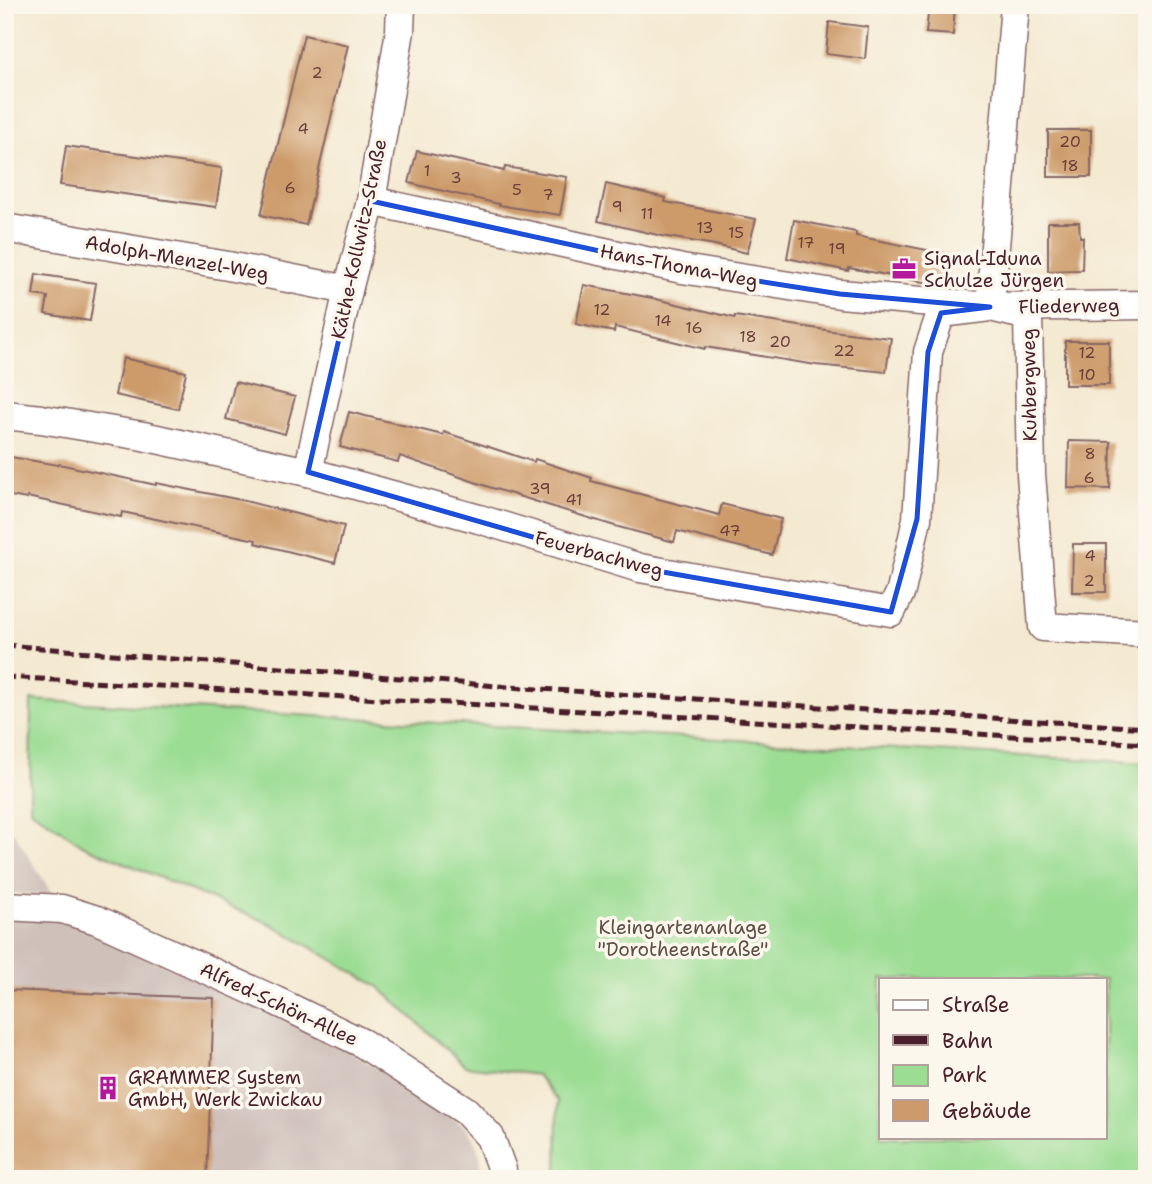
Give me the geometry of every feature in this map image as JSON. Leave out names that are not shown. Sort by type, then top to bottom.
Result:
[{"type":"street","name":"Käthe-Kollwitz-Straße","points":[[308,472],[348,290],[371,201],[400,31],[401,5]]},
{"type":"street","points":[[990,307],[1015,5]]},
{"type":"street","name":"Hans-Thoma-Weg","points":[[371,201],[682,269],[840,293],[990,307]]},
{"type":"street","name":"Adolph-Menzel-Weg","points":[[5,228],[228,266],[348,290]]},
{"type":"street","name":"Fliederweg","points":[[990,307],[1147,305]]},
{"type":"street","name":"Feuerbachweg","points":[[5,415],[142,436],[308,472],[479,519],[640,568],[891,612],[901,591],[917,520],[928,352],[942,313],[990,307]]},
{"type":"street","name":"Kuhbergweg","points":[[990,307],[1028,316],[1031,474],[1043,627],[1147,633]]},
{"type":"street","name":"Alfred-Schön-Allee","points":[[5,906],[62,909],[97,920],[276,1001],[362,1044],[466,1111],[490,1137],[502,1170],[502,1179]]},
{"type":"highlighted area","points":[[371,201],[682,269],[840,294],[990,307],[941,313],[928,352],[917,519],[891,612],[640,568],[308,472]]},
{"type":"shaded area","points":[[5,813],[7,822],[53,895],[5,893]]},
{"type":"shaded area","points":[[5,917],[75,922],[357,1055],[463,1125],[475,1140],[480,1157],[481,1179],[5,1179]]},
{"type":"green space","name":"Kleingartenanlage \"Dorotheenstraße\"","points":[[31,700],[1147,763],[1147,1179],[557,1179],[558,1101],[537,1075],[465,1066],[379,987],[271,924],[84,846],[30,809]]},
{"type":"building","points":[[929,5],[955,5],[953,35],[926,33]]},
{"type":"building","points":[[829,22],[868,27],[865,59],[826,54]]},
{"type":"building","points":[[304,35],[348,45],[306,225],[261,215]]},
{"type":"building","points":[[1048,130],[1091,130],[1091,177],[1048,177]]},
{"type":"building","points":[[66,146],[222,168],[216,207],[60,185]]},
{"type":"building","points":[[417,151],[504,171],[505,167],[567,177],[560,215],[499,205],[409,183]]},
{"type":"building","points":[[606,184],[666,198],[665,202],[756,219],[747,253],[598,221]]},
{"type":"building","points":[[794,220],[856,232],[856,236],[952,255],[945,286],[849,268],[848,271],[787,258]]},
{"type":"building","points":[[1048,222],[1079,222],[1080,237],[1083,237],[1082,270],[1048,271]]},
{"type":"building","points":[[36,274],[96,283],[90,321],[45,314],[48,297],[33,295]]},
{"type":"building","points":[[584,285],[735,318],[891,338],[886,372],[705,349],[615,327],[614,332],[576,324]]},
{"type":"building","points":[[1065,341],[1109,341],[1109,385],[1065,385]]},
{"type":"building","points":[[123,358],[186,372],[178,409],[115,395]]},
{"type":"building","points":[[235,382],[295,397],[285,434],[226,419]]},
{"type":"building","points":[[349,412],[443,435],[444,432],[592,478],[591,481],[719,515],[722,504],[781,519],[772,555],[677,531],[674,542],[489,487],[400,456],[398,462],[340,447]]},
{"type":"building","points":[[1069,441],[1111,442],[1110,489],[1068,488]]},
{"type":"building","points":[[5,456],[241,500],[344,526],[335,563],[255,543],[256,540],[122,512],[121,517],[27,497],[5,495]]},
{"type":"building","points":[[1073,544],[1106,544],[1106,592],[1072,592]]},
{"type":"building","name":"GRAMMER System GmbH, Werk Zwickau","points":[[5,990],[214,998],[207,1179],[5,1179]]},
{"type":"railway","points":[[5,645],[509,687],[1147,728]]},
{"type":"railway","points":[[5,677],[1147,744]]},
{"type":"place","name":"Signal-Iduna Schulze Jürgen","points":[[904,269]]},
{"type":"place","name":"GRAMMER System GmbH, Werk Zwickau","points":[[108,1088]]}]
